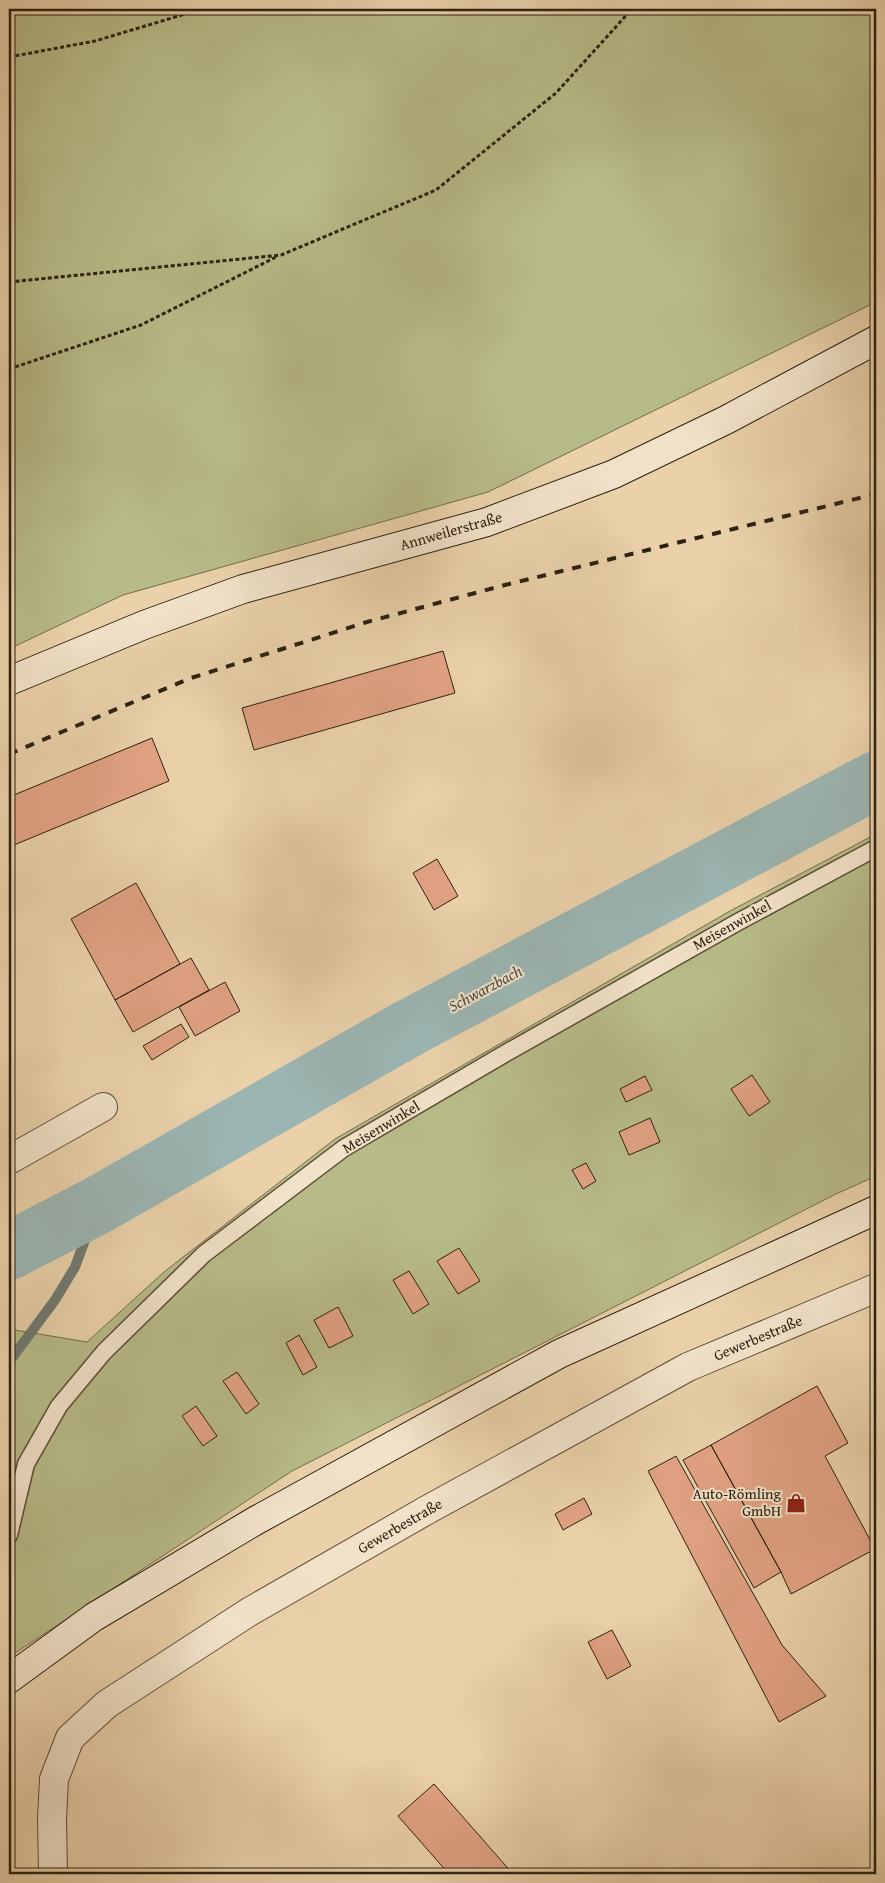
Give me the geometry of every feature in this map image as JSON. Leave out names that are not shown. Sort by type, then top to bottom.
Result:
[{"type":"street","name":"Annweilerstraße","points":[[9,681],[144,625],[243,589],[487,522],[614,474],[726,420],[876,340]]},
{"type":"street","points":[[9,1160],[103,1107]]},
{"type":"street","points":[[9,1679],[94,1617],[247,1526],[558,1354],[876,1210]]},
{"type":"street","name":"Gewerbestraße","points":[[53,1874],[52,1819],[54,1780],[70,1738],[107,1704],[249,1612],[426,1510],[688,1368],[876,1288]]},
{"type":"lane","name":"Meisenwinkel","points":[[9,1535],[26,1464],[59,1406],[104,1352],[204,1254],[344,1148],[497,1058],[738,922],[876,848]]},
{"type":"path","points":[[9,57],[94,41],[202,9]]},
{"type":"path","points":[[9,369],[141,326],[281,254],[436,190],[556,93],[632,9]]},
{"type":"path","points":[[9,282],[281,254]]},
{"type":"green space","points":[[9,9],[876,9],[876,302],[488,492],[123,595],[9,649]]},
{"type":"green space","points":[[876,834],[876,1176],[836,1194],[292,1471],[9,1657],[9,1329],[87,1342],[164,1272],[335,1139],[730,911]]},
{"type":"building","points":[[443,651],[455,693],[254,750],[242,708]]},
{"type":"building","points":[[152,738],[169,781],[9,847],[9,797]]},
{"type":"building","points":[[437,859],[458,896],[434,910],[413,873]]},
{"type":"building","points":[[136,883],[180,964],[115,1000],[71,919]]},
{"type":"building","points":[[191,958],[209,990],[133,1032],[115,1000]]},
{"type":"building","points":[[225,982],[240,1011],[195,1036],[179,1007]]},
{"type":"building","points":[[181,1024],[189,1037],[152,1060],[143,1046]]},
{"type":"building","points":[[752,1075],[770,1102],[749,1116],[731,1089]]},
{"type":"building","points":[[645,1076],[652,1090],[626,1102],[620,1089]]},
{"type":"building","points":[[650,1118],[660,1142],[629,1155],[619,1132]]},
{"type":"building","points":[[586,1163],[596,1181],[583,1189],[572,1170]]},
{"type":"building","points":[[459,1248],[480,1281],[458,1294],[437,1261]]},
{"type":"building","points":[[409,1271],[429,1304],[413,1314],[393,1280]]},
{"type":"building","points":[[338,1307],[353,1336],[329,1348],[314,1320]]},
{"type":"building","points":[[299,1335],[317,1367],[303,1375],[286,1343]]},
{"type":"building","points":[[237,1372],[259,1404],[246,1414],[223,1381]]},
{"type":"building","name":"Auto-Römling GmbH","points":[[817,1386],[848,1443],[825,1456],[875,1549],[791,1594],[781,1572],[711,1445]]},
{"type":"building","points":[[196,1406],[217,1436],[203,1446],[182,1416]]},
{"type":"building","points":[[711,1445],[781,1572],[754,1588],[683,1460]]},
{"type":"building","points":[[676,1456],[782,1645],[826,1696],[779,1722],[648,1471]]},
{"type":"building","points":[[584,1498],[592,1514],[563,1530],[555,1514]]},
{"type":"building","points":[[612,1630],[631,1666],[607,1679],[588,1642]]},
{"type":"building","points":[[434,1784],[513,1874],[449,1874],[398,1816]]},
{"type":"waterway","name":"Schwarzbach","points":[[9,1251],[98,1205],[409,1028],[876,780]]},
{"type":"waterway","name":"Schwarzbach","points":[[9,1362],[55,1300],[75,1267],[98,1205]]},
{"type":"railway","points":[[9,754],[191,678],[367,622],[505,585],[876,494]]},
{"type":"place","name":"Auto-Römling GmbH","points":[[796,1503]]}]
